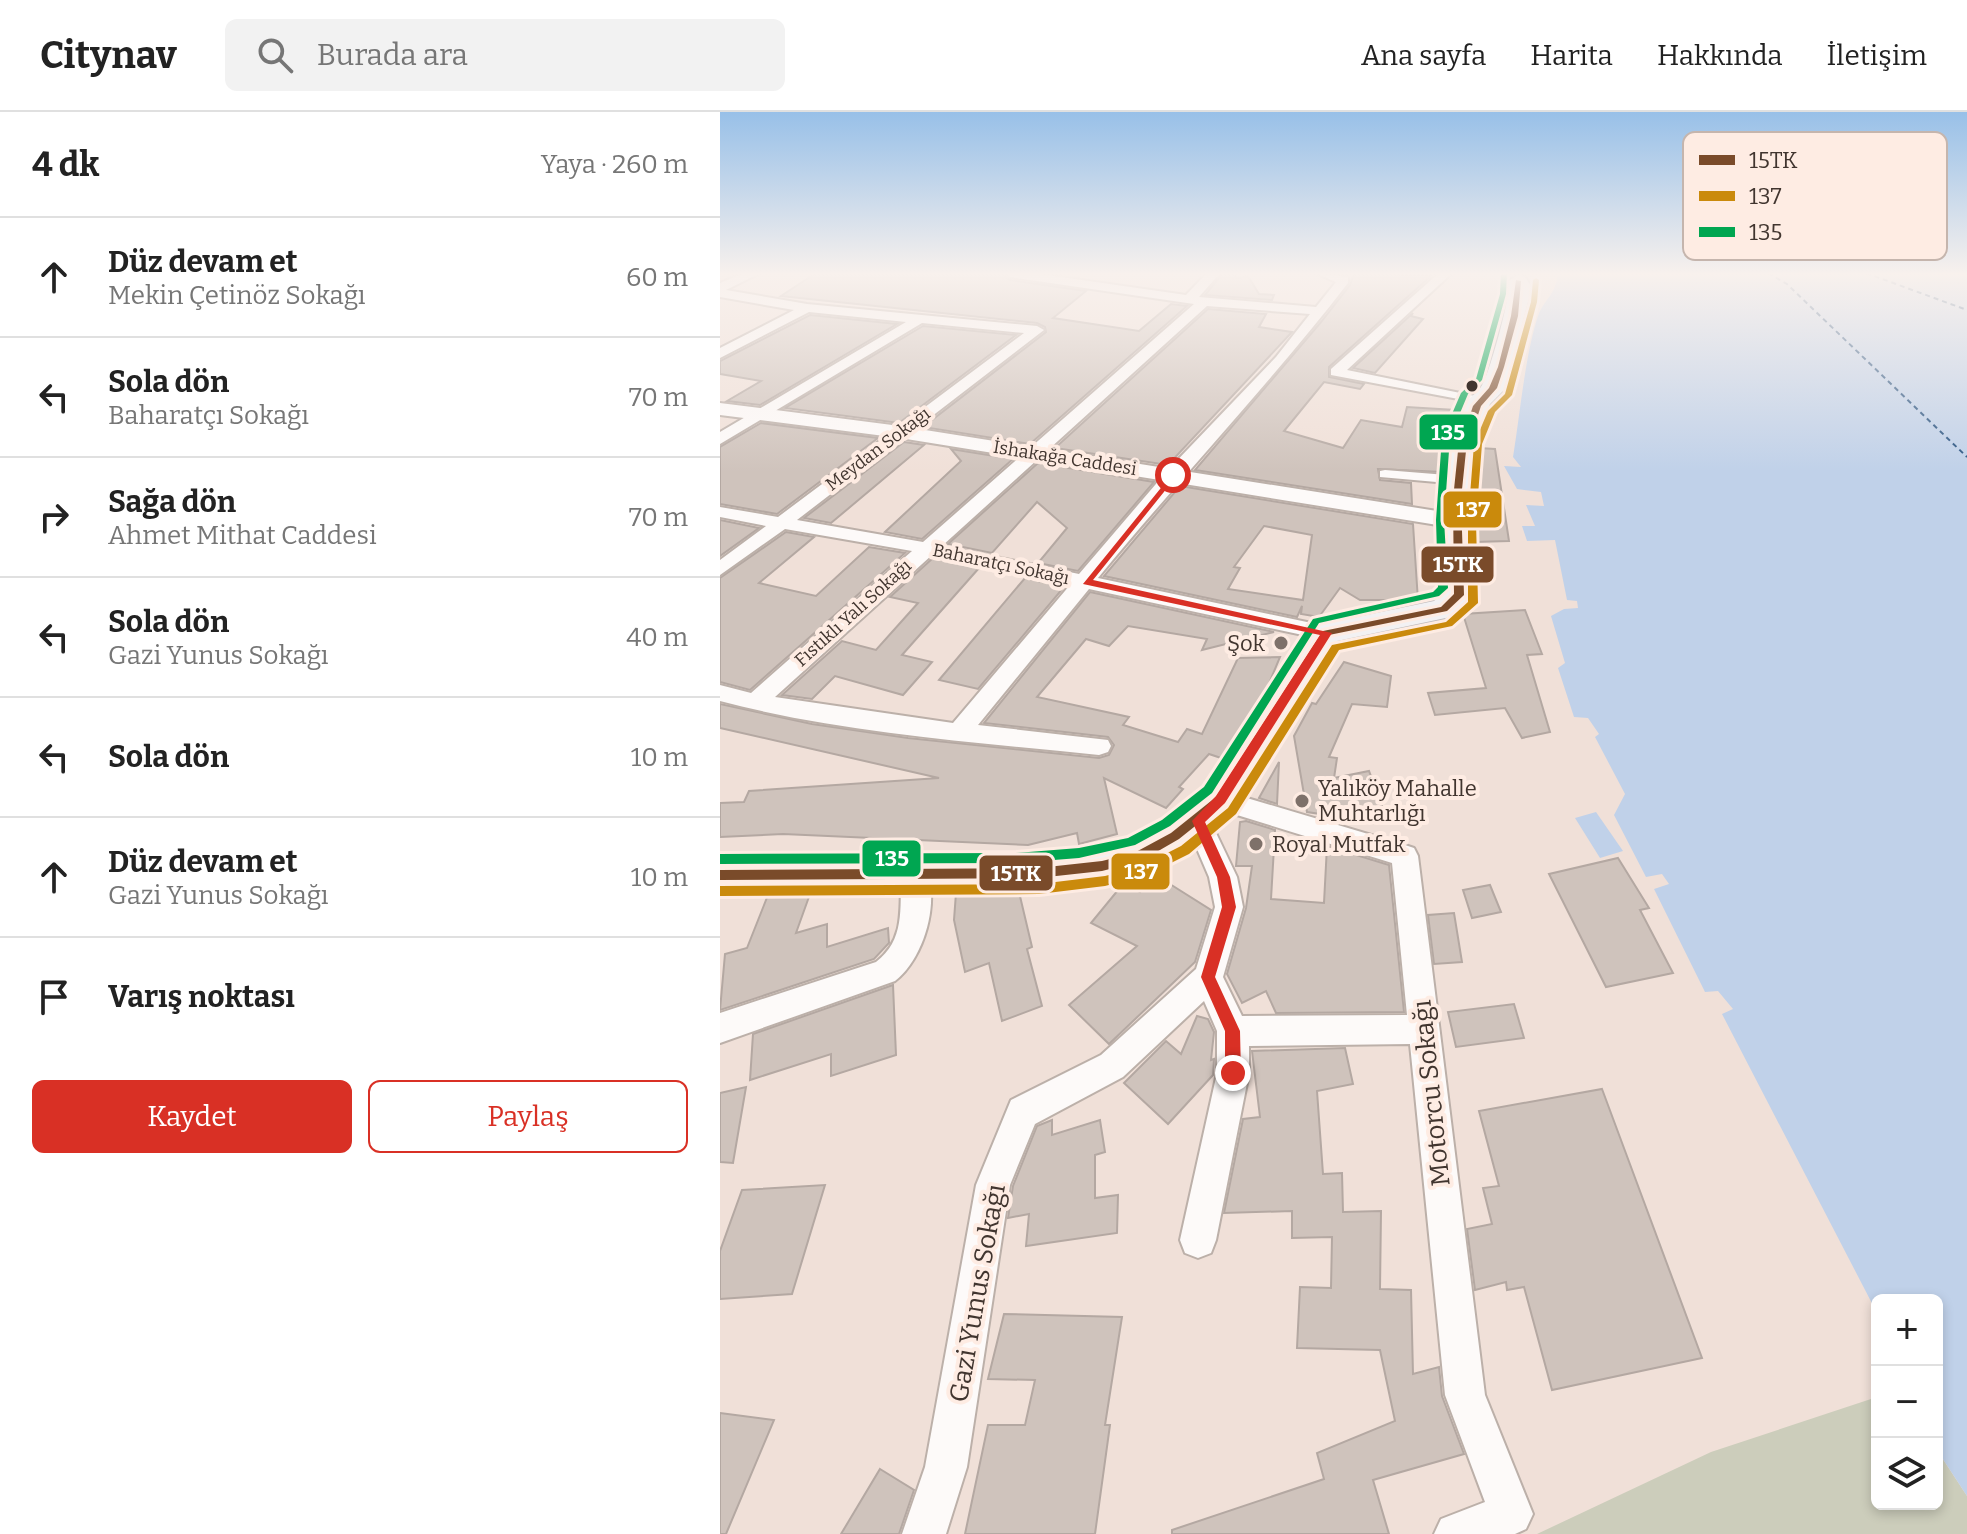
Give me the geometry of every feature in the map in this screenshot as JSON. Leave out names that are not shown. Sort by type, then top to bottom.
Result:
[{"type":"main road","points":[[720,875],[915,875],[1071,869],[1124,860],[1180,835],[1212,808],[1326,633],[1444,609],[1459,595],[1456,521],[1462,440],[1479,401],[1493,389],[1507,339]]},
{"type":"street","points":[[720,354],[748,339]]},
{"type":"street","points":[[720,439],[885,339]]},
{"type":"street","name":"Meydan Sokağı","points":[[720,569],[1024,339]]},
{"type":"street","name":"Fıstıklı Yalı Sokağı","points":[[755,702],[925,548],[1166,339]]},
{"type":"street","points":[[959,732],[1173,475],[1298,339]]},
{"type":"street","points":[[1372,339],[1336,372],[1479,401]]},
{"type":"street","name":"İshakağa Caddesi","points":[[720,409],[900,432],[1456,521]]},
{"type":"street","points":[[1385,474],[1459,480]]},
{"type":"street","name":"Baharatçı Sokağı","points":[[720,512],[925,548],[1326,633]]},
{"type":"street","points":[[720,693],[755,702],[959,732],[1099,746]]},
{"type":"street","points":[[1198,1240],[1233,1073],[1233,1031],[1208,977],[1229,907],[1212,808]]},
{"type":"street","name":"Motorcu Sokağı","points":[[1212,808],[1405,856],[1465,1395],[1511,1514],[1456,1534]]},
{"type":"street","points":[[720,1028],[885,972],[901,962],[911,945],[915,875]]},
{"type":"street","name":"Gazi Yunus Sokağı","points":[[924,1534],[946,1467],[993,1185],[1023,1112],[1112,1066],[1208,977]]},
{"type":"street","points":[[1233,1031],[1423,1029]]},
{"type":"green space","points":[[1871,1399],[1871,1510],[1943,1510],[1943,1459],[1967,1496],[1967,1534],[1537,1534],[1711,1452]]},
{"type":"water","points":[[1532,339],[1967,339],[1967,1496],[1943,1459],[1943,1294],[1871,1294],[1871,1301],[1722,1014],[1733,1009],[1718,991],[1705,992],[1654,889],[1669,884],[1662,874],[1646,877],[1614,815],[1625,794],[1595,737],[1599,734],[1588,718],[1574,717],[1558,668],[1565,663],[1551,616],[1564,609],[1578,608],[1577,601],[1567,600],[1555,540],[1527,541],[1522,526],[1535,526],[1526,505],[1544,506],[1541,492],[1517,489],[1504,466],[1521,467],[1513,457]]},
{"type":"water","points":[[1596,812],[1623,851],[1600,858],[1575,818]]},
{"type":"building","points":[[762,339],[871,339],[760,405],[727,401],[761,381],[720,374],[720,361]]},
{"type":"building","points":[[901,339],[1010,339],[899,423],[785,408]]},
{"type":"building","points":[[1036,339],[1149,339],[1030,444],[923,427]]},
{"type":"building","points":[[1175,339],[1285,339],[1168,465],[1055,448]]},
{"type":"building","points":[[1306,339],[1360,339],[1329,367],[1329,377],[1364,384],[1360,389],[1324,382],[1284,431],[1343,448],[1361,420],[1402,427],[1407,407],[1455,410],[1443,472],[1378,469],[1380,480],[1411,483],[1412,504],[1195,470]]},
{"type":"building","points":[[1384,339],[1405,339],[1375,373],[1353,368]]},
{"type":"building","points":[[761,423],[878,438],[777,514],[720,504],[720,447]]},
{"type":"building","points":[[904,442],[924,445],[831,523],[804,518]]},
{"type":"building","points":[[1478,448],[1495,449],[1509,541],[1474,542]]},
{"type":"building","points":[[951,449],[1013,459],[922,539],[885,532],[961,461]]},
{"type":"building","points":[[1038,463],[1154,482],[1078,571],[1038,563],[1067,528],[1037,502],[992,553],[948,544]]},
{"type":"building","points":[[1180,486],[1413,524],[1418,601],[1402,605],[1401,600],[1360,600],[1340,588],[1319,617],[1301,614],[1302,606],[1297,617],[1104,576]],"holes":[[[1264,526],[1312,535],[1303,600],[1228,589],[1240,568],[1234,567]]]},
{"type":"building","points":[[720,520],[759,528],[720,556]]},
{"type":"building","points":[[786,532],[814,537],[759,583],[816,596],[869,547],[905,553],[750,690],[720,682],[720,578]]},
{"type":"building","points":[[933,558],[979,568],[902,655],[932,662],[903,695],[835,676],[812,699],[782,695],[842,641],[876,650],[918,603],[890,597]]},
{"type":"building","points":[[1025,578],[1064,587],[978,689],[939,680]]},
{"type":"building","points":[[1090,592],[1274,632],[1202,650],[1207,639],[1128,626],[1109,646],[1086,639],[1037,697],[1129,717],[1123,725],[1178,742],[1187,729],[1202,734],[1238,658],[1280,657],[1263,698],[1221,758],[1209,754],[1179,787],[1183,789],[1166,808],[1104,778],[1117,834],[1079,844],[1077,833],[1028,845],[783,834],[720,837],[720,803],[744,802],[749,791],[939,778],[720,728],[720,704],[812,724],[908,738],[1099,758],[1109,755],[1114,745],[1108,737],[984,723]]},
{"type":"building","points":[[1525,610],[1542,654],[1527,655],[1550,732],[1522,738],[1505,708],[1435,715],[1428,693],[1486,688],[1463,614]]},
{"type":"building","points":[[1344,662],[1391,676],[1387,707],[1352,704],[1329,757],[1337,758],[1334,778],[1369,771],[1382,806],[1334,816],[1307,812],[1294,736],[1312,703],[1316,704]]},
{"type":"building","points":[[1279,762],[1277,804],[1259,798]]},
{"type":"building","points":[[1240,822],[1275,830],[1271,899],[1324,903],[1327,846],[1389,865],[1404,1012],[1276,1013],[1266,991],[1242,1003],[1227,974],[1246,908],[1252,866],[1236,866]]},
{"type":"building","points":[[1618,858],[1649,908],[1640,910],[1673,973],[1606,987],[1549,874]]},
{"type":"building","points":[[1154,874],[1211,910],[1195,962],[1109,1044],[1069,1005],[1137,946],[1091,923],[1123,884],[1140,892]]},
{"type":"building","points":[[1490,885],[1501,912],[1472,918],[1463,890]]},
{"type":"building","points":[[1019,892],[1032,947],[1027,949],[1042,1006],[1002,1021],[989,963],[965,972],[954,920],[956,893]]},
{"type":"building","points":[[810,894],[796,933],[827,924],[827,947],[888,928],[889,943],[874,959],[720,1010],[725,954],[747,948],[768,895]]},
{"type":"building","points":[[1454,913],[1462,962],[1434,964],[1428,915]]},
{"type":"building","points":[[893,985],[896,1055],[831,1076],[831,1054],[750,1080],[753,1034]]},
{"type":"building","points":[[1514,1004],[1524,1038],[1456,1047],[1448,1012]]},
{"type":"building","points":[[1197,1016],[1208,1019],[1214,1032],[1213,1075],[1168,1124],[1124,1083],[1166,1041],[1181,1054]]},
{"type":"building","points":[[1345,1048],[1353,1084],[1317,1091],[1323,1174],[1342,1173],[1343,1212],[1381,1211],[1380,1289],[1411,1290],[1413,1374],[1439,1367],[1442,1396],[1464,1454],[1373,1480],[1389,1534],[1172,1534],[1172,1530],[1324,1479],[1317,1453],[1395,1421],[1380,1350],[1297,1348],[1300,1287],[1331,1288],[1332,1237],[1292,1238],[1292,1211],[1224,1213],[1243,1119],[1260,1117],[1252,1051]]},
{"type":"building","points":[[746,1087],[733,1163],[720,1162],[720,1093]]},
{"type":"building","points":[[1602,1089],[1702,1358],[1552,1390],[1524,1287],[1507,1290],[1506,1282],[1475,1290],[1467,1229],[1492,1224],[1483,1188],[1499,1186],[1479,1111]]},
{"type":"building","points":[[1052,1120],[1052,1135],[1100,1120],[1105,1152],[1095,1155],[1095,1198],[1118,1195],[1117,1233],[1026,1246],[1029,1214],[1008,1218],[1013,1186],[1037,1126]]},
{"type":"building","points":[[825,1185],[792,1294],[720,1299],[720,1251],[742,1190]]},
{"type":"building","points":[[1004,1314],[1122,1317],[1105,1425],[1110,1425],[1095,1534],[965,1534],[988,1425],[1025,1425],[1035,1380],[988,1379]]},
{"type":"building","points":[[720,1413],[774,1420],[726,1534],[720,1534]]},
{"type":"building","points":[[880,1469],[914,1490],[899,1534],[841,1534]]},
{"type":"ferry route","points":[[1845,339],[1967,457]]},
{"type":"transit line","name":"135","points":[[720,859],[1016,858],[1079,853],[1131,842],[1166,823],[1208,790],[1316,621],[1436,594],[1443,588],[1440,520],[1446,437],[1465,393],[1479,380],[1490,339]]},
{"type":"transit line","name":"15TK","points":[[720,875],[1038,873],[1102,866],[1137,857],[1175,836],[1220,800],[1326,633],[1444,609],[1459,595],[1457,499],[1462,451],[1477,406],[1493,388],[1508,339]]},
{"type":"transit line","name":"137","points":[[720,891],[1039,889],[1105,881],[1143,871],[1185,850],[1232,811],[1336,647],[1449,624],[1473,603],[1472,521],[1478,444],[1492,411],[1508,395],[1524,339]]},
{"type":"place","name":"Şok","points":[[1281,643]]},
{"type":"place","name":"Yalıköy Mahalle Muhtarlığı","points":[[1302,801]]},
{"type":"place","name":"Royal Mutfak","points":[[1256,844]]},
{"type":"route","points":[[1173,475],[1087,582],[1326,633],[1220,800],[1198,821],[1223,877],[1229,907],[1208,977],[1233,1031],[1233,1073]]}]
